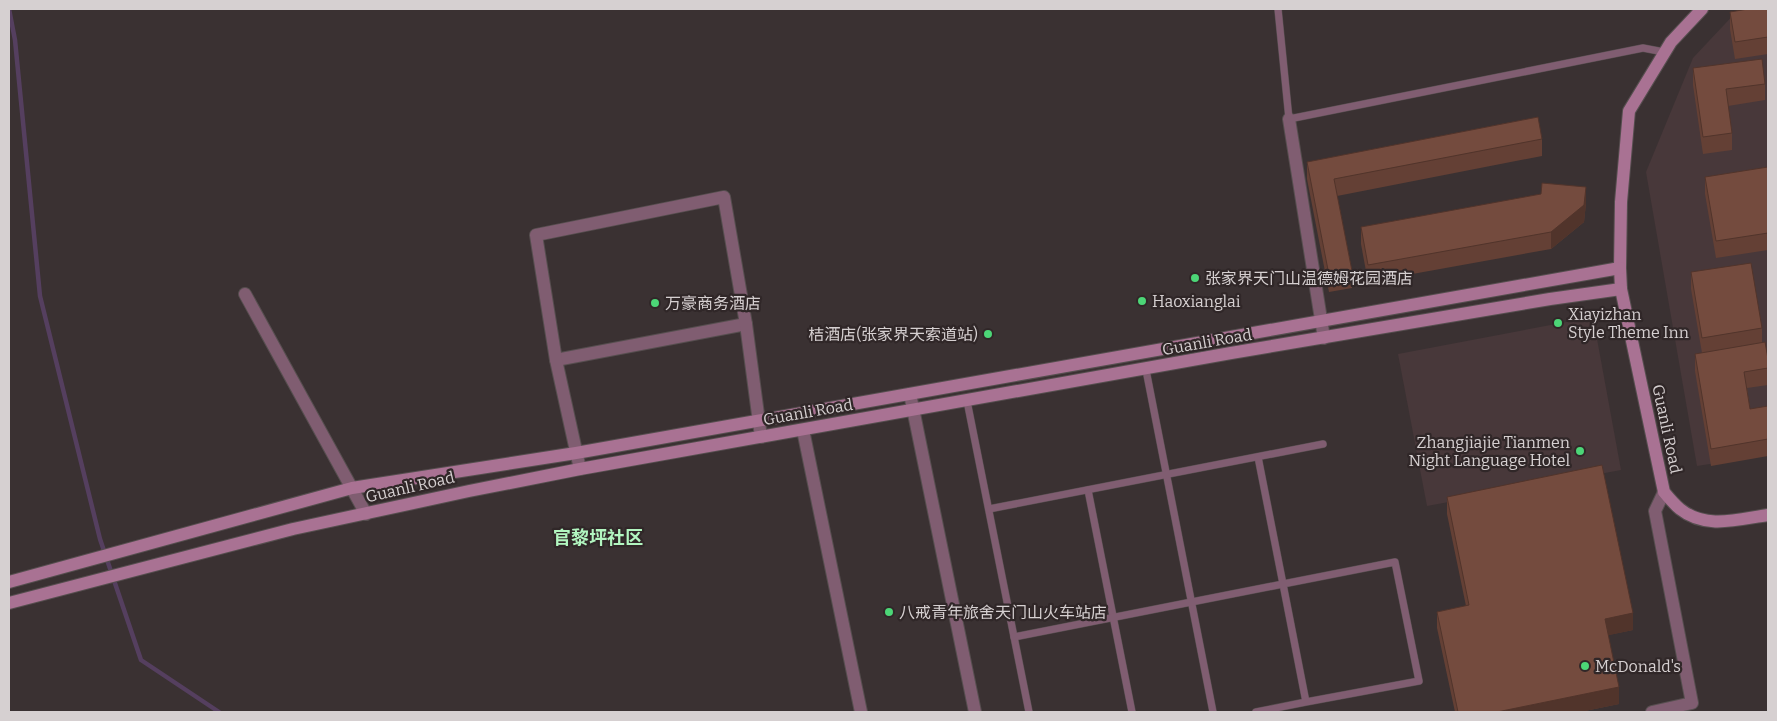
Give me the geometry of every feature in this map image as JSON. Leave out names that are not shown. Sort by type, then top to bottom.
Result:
[{"type":"main road","name":"Guanli Road","points":[[1702,9],[1671,42],[1629,111],[1621,202],[1621,289],[1664,492],[1681,510],[1698,519],[1720,522],[1768,515]]},
{"type":"main road","name":"Guanli Road","points":[[9,582],[352,488],[576,453],[1620,268]]},
{"type":"main road","name":"Guanli Road","points":[[9,603],[293,528],[580,469],[1324,338],[1550,299],[1621,289]]},
{"type":"street","points":[[1289,119],[1324,338]]},
{"type":"street","points":[[580,469],[556,360],[536,236],[724,197],[746,324],[761,437]]},
{"type":"street","points":[[245,294],[366,514]]},
{"type":"street","points":[[556,360],[746,324]]},
{"type":"street","points":[[910,394],[975,712]]},
{"type":"street","points":[[803,430],[861,712]]},
{"type":"street","points":[[1652,712],[1691,708],[1655,510],[1664,492]]},
{"type":"lane","points":[[1278,9],[1289,119],[1643,48],[1664,52]]},
{"type":"lane","points":[[1146,370],[1213,712]]},
{"type":"lane","points":[[968,401],[1029,712]]},
{"type":"lane","points":[[989,509],[1323,444]]},
{"type":"lane","points":[[1258,457],[1306,702]]},
{"type":"lane","points":[[1088,490],[1132,712]]},
{"type":"lane","points":[[1014,637],[1396,562],[1419,680],[1256,712]]},
{"type":"shaded area","points":[[1739,9],[1768,9],[1768,455],[1697,466],[1646,172],[1693,58]]},
{"type":"shaded area","points":[[1593,317],[1621,470],[1427,506],[1398,354]]},
{"type":"building","points":[[1748,9],[1768,9],[1768,37],[1735,42],[1730,12]]},
{"type":"building","points":[[1762,59],[1765,84],[1726,89],[1732,133],[1703,137],[1693,68]]},
{"type":"building","points":[[1538,117],[1542,139],[1334,179],[1352,271],[1329,275],[1307,162]]},
{"type":"building","points":[[1768,167],[1768,233],[1716,241],[1705,177]]},
{"type":"building","points":[[1542,183],[1586,187],[1584,205],[1551,232],[1368,265],[1361,227],[1541,194]]},
{"type":"building","points":[[1751,263],[1762,328],[1702,338],[1691,272]]},
{"type":"building","points":[[1765,342],[1768,368],[1744,372],[1750,409],[1768,406],[1768,439],[1711,449],[1695,354]]},
{"type":"building","points":[[1602,465],[1633,613],[1605,619],[1619,687],[1497,712],[1458,712],[1437,612],[1469,605],[1447,497]]},
{"type":"waterway","points":[[9,9],[15,40],[40,296],[100,539],[141,660],[219,712]]},
{"type":"place","name":"张家界天门山温德姆花园酒店","points":[[1195,278]]},
{"type":"place","name":"Haoxianglai","points":[[1142,301]]},
{"type":"place","name":"万豪商务酒店","points":[[655,303]]},
{"type":"place","name":"Xiayizhan Style Theme Inn","points":[[1558,323]]},
{"type":"place","name":"桔酒店(张家界天索道站)","points":[[988,334]]},
{"type":"place","name":"Zhangjiajie Tianmen Night Language Hotel","points":[[1580,451]]},
{"type":"place","name":"八戒青年旅舍天门山火车站店","points":[[889,612]]},
{"type":"place","name":"McDonald's","points":[[1585,666]]},
{"type":"district","name":"官黎坪社区","points":[[598,538]]}]
